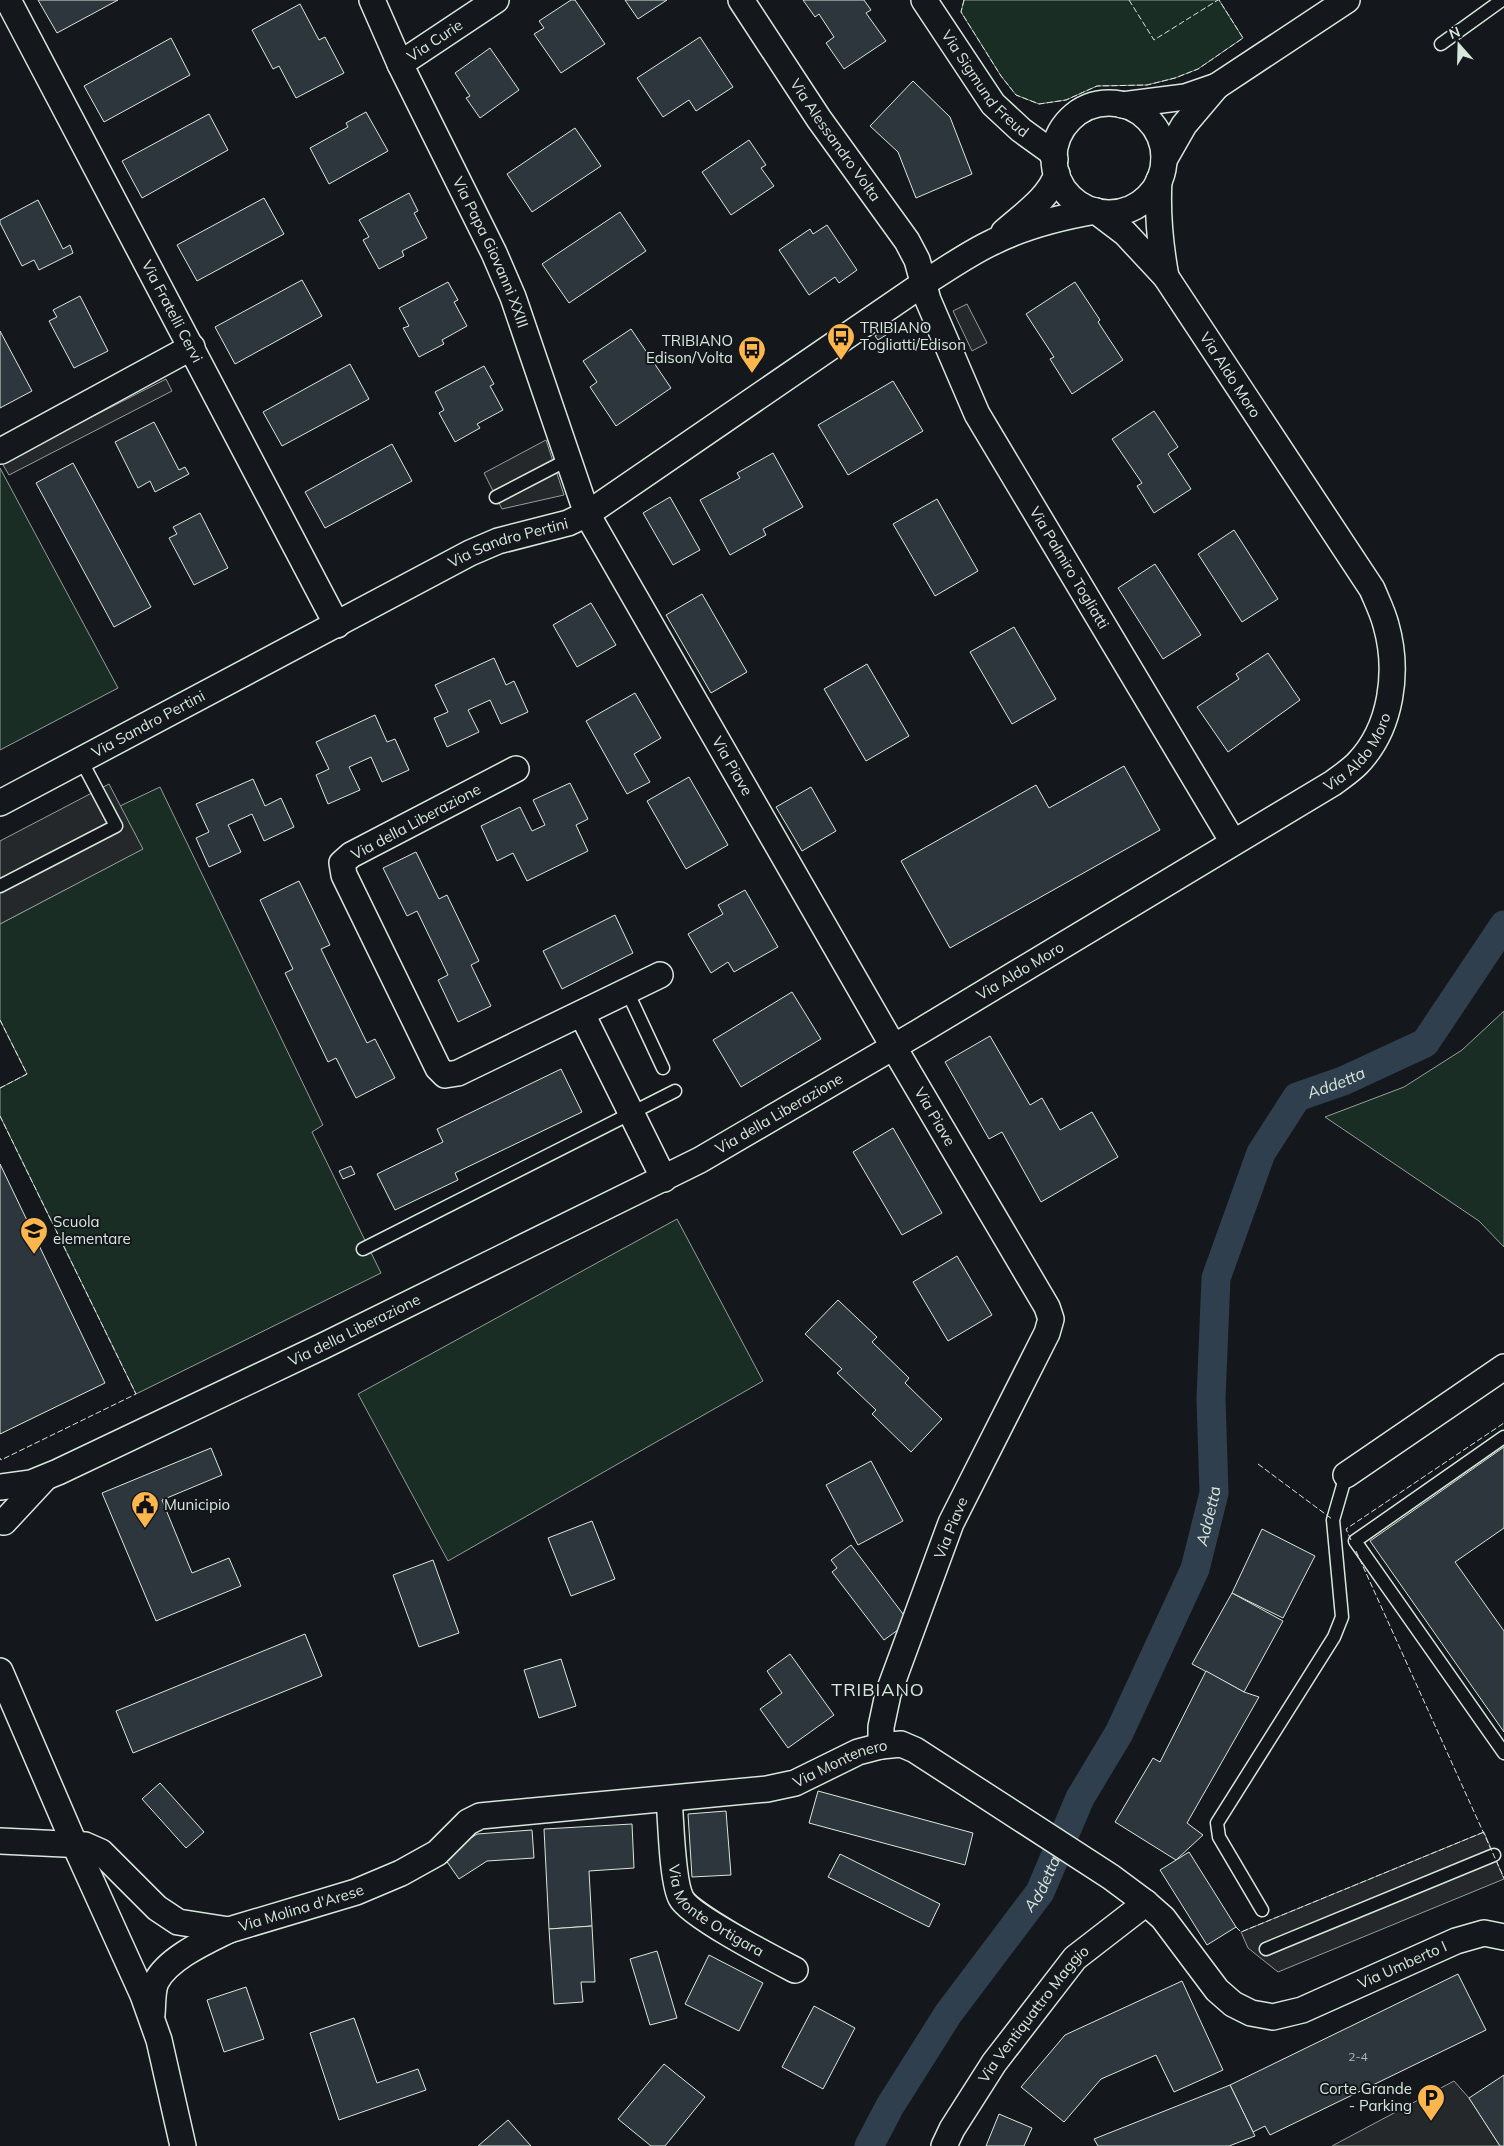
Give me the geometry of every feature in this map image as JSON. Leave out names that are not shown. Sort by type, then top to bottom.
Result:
[{"type":"street","name":"Via Fratelli Cervi","points":[[8,0],[337,624]]},
{"type":"street","name":"Via Papa Giovanni XXIII","points":[[372,0],[400,64],[502,270],[513,297],[587,514]]},
{"type":"street","name":"Via Curie","points":[[400,64],[496,0]]},
{"type":"street","name":"Via Alessandro Volta","points":[[740,0],[819,119],[907,241],[924,283]]},
{"type":"street","name":"Via Sigmund Freud","points":[[924,0],[993,104],[1021,130],[1050,151],[1056,166]]},
{"type":"street","points":[[1218,86],[1185,97],[1122,105],[1100,104],[1085,109],[1076,115],[1060,134],[1056,166],[1064,190],[1073,199],[1096,211],[1119,212],[1134,207],[1150,194],[1184,125],[1218,86],[1347,0]]},
{"type":"street","points":[[1122,105],[1142,114],[1153,125],[1161,140],[1162,170],[1158,224],[1166,277]]},
{"type":"street","name":"Via Sandro Pertini","points":[[993,242],[1041,199],[1055,181],[1056,166]]},
{"type":"street","name":"Via Sandro Pertini","points":[[0,803],[470,553],[498,541],[568,523],[587,514],[924,283],[993,242],[1049,221],[1096,211]]},
{"type":"street","name":"Via Aldo Moro","points":[[893,1046],[1333,783],[1357,764],[1376,739],[1388,709],[1392,680],[1391,647],[1386,623],[1372,589],[1166,277],[1125,233],[1096,211]]},
{"type":"street","name":"Via Palmiro Togliatti","points":[[924,283],[928,300],[977,414],[1233,842]]},
{"type":"street","points":[[1,451],[192,347]]},
{"type":"street","name":"Via Piave","points":[[587,514],[893,1046],[1047,1307],[1051,1319],[1047,1333],[951,1523],[888,1694],[881,1727],[880,1746]]},
{"type":"street","name":"Via della Liberazione","points":[[516,769],[350,855],[342,863],[344,875],[438,1068],[445,1075],[458,1073],[660,975]]},
{"type":"street","points":[[582,1014],[664,1179]]},
{"type":"street","name":"Via della Liberazione","points":[[0,1487],[44,1479],[323,1346],[664,1179],[700,1160],[893,1046]]},
{"type":"street","points":[[1346,1475],[1504,1367]]},
{"type":"street","name":"Via della Liberazione","points":[[1,1521],[44,1479]]},
{"type":"street","points":[[0,1671],[74,1843],[130,1964],[151,2016],[159,2040],[183,2146]]},
{"type":"street","name":"Via Montenero","points":[[518,1812],[767,1790],[795,1783],[858,1752],[880,1746],[901,1744],[915,1750],[1010,1811],[1111,1877],[1146,1903]]},
{"type":"street","name":"Via Monte Ortigara","points":[[670,1799],[676,1881],[681,1899],[695,1913],[795,1970]]},
{"type":"street","name":"Via Molina d'Arese","points":[[0,1841],[86,1845],[101,1852],[157,1908],[178,1922],[229,1930],[356,1892],[401,1873],[437,1852],[468,1822],[480,1816],[518,1812]]},
{"type":"street","name":"Via Umberto I","points":[[1146,1903],[1163,1918],[1217,1990],[1232,2004],[1251,2013],[1272,2017],[1302,2010],[1456,1941],[1484,1933],[1504,1938]]},
{"type":"street","name":"Via Ventiquattro Maggio","points":[[944,2146],[952,2129],[994,2063],[1075,1958],[1146,1903]]},
{"type":"street","points":[[151,2016],[156,1983],[168,1967],[192,1949],[229,1930]]},
{"type":"lane","points":[[1442,44],[1502,0]]},
{"type":"lane","points":[[496,497],[568,460]]},
{"type":"lane","points":[[0,886],[116,826],[82,760]]},
{"type":"lane","points":[[627,991],[664,1068]]},
{"type":"lane","points":[[363,1248],[675,1091]]},
{"type":"lane","points":[[1504,1437],[1356,1541],[1504,1754]]},
{"type":"lane","points":[[1262,1910],[1219,1836],[1217,1823],[1334,1637],[1342,1617],[1333,1520],[1346,1475]]},
{"type":"lane","points":[[1266,1949],[1494,1855]]},
{"type":"green space","points":[[964,0],[1219,0],[1243,38],[1198,69],[1175,78],[1147,85],[1097,86],[1066,100],[1039,104],[1016,95],[1001,76],[961,12]]},
{"type":"green space","points":[[0,468],[118,688],[0,750]]},
{"type":"green space","points":[[160,787],[323,1125],[312,1132],[381,1273],[136,1394],[0,1116],[0,1088],[27,1074],[0,1020],[0,924],[142,849],[120,806]]},
{"type":"green space","points":[[1504,1011],[1504,1247],[1479,1221],[1325,1117],[1404,1087],[1462,1050]]},
{"type":"green space","points":[[677,1219],[763,1381],[448,1561],[358,1394]]},
{"type":"shaded area","points":[[967,304],[987,343],[972,351],[953,311]]},
{"type":"shaded area","points":[[166,379],[172,391],[9,475],[2,463]]},
{"type":"shaded area","points":[[546,440],[564,495],[502,509],[484,473]]},
{"type":"shaded area","points":[[109,784],[143,849],[0,924],[0,841]]},
{"type":"shaded area","points":[[1484,1832],[1504,1879],[1278,1972],[1248,1948],[1241,1932]]},
{"type":"shaded area","name":"Corte Grande - Parking","points":[[1454,2081],[1469,2098],[1500,2146],[1332,2146]]},
{"type":"building","points":[[38,0],[118,0],[57,33]]},
{"type":"building","points":[[571,0],[575,0],[605,44],[561,73],[534,34],[544,28],[539,21]]},
{"type":"building","points":[[625,0],[667,0],[638,19]]},
{"type":"building","points":[[803,0],[864,0],[871,10],[866,13],[886,41],[844,69],[826,43],[834,37],[819,14],[815,17]]},
{"type":"building","points":[[300,4],[319,40],[325,37],[344,73],[296,98],[279,66],[273,69],[252,30]]},
{"type":"building","points":[[700,37],[733,87],[696,111],[689,100],[663,117],[637,78]]},
{"type":"building","points":[[171,38],[190,75],[104,122],[84,86]]},
{"type":"building","points":[[490,48],[519,90],[480,118],[466,98],[470,96],[455,73]]},
{"type":"building","points":[[913,81],[950,117],[972,174],[916,198],[898,152],[870,126]]},
{"type":"building","points":[[366,112],[388,151],[329,184],[310,148],[348,127],[346,123]]},
{"type":"building","points":[[209,114],[228,150],[142,198],[122,161]]},
{"type":"building","points":[[575,128],[601,166],[532,212],[507,174]]},
{"type":"building","points":[[749,140],[766,165],[761,168],[774,186],[731,215],[702,172]]},
{"type":"building","points":[[409,193],[418,211],[414,213],[427,238],[402,251],[404,256],[379,269],[363,240],[369,237],[359,220]]},
{"type":"building","points":[[264,198],[284,234],[197,281],[177,245]]},
{"type":"building","points":[[38,200],[63,249],[70,245],[73,253],[39,270],[34,260],[22,266],[0,223],[0,220]]},
{"type":"building","points":[[620,212],[646,251],[569,303],[542,264]]},
{"type":"building","points":[[827,225],[857,270],[839,283],[835,277],[809,295],[779,250],[810,229],[813,234]]},
{"type":"building","points":[[302,280],[322,316],[235,364],[215,327]]},
{"type":"building","points":[[448,282],[458,300],[454,302],[467,326],[442,340],[444,344],[419,357],[403,328],[409,326],[399,308]]},
{"type":"building","points":[[1075,282],[1123,360],[1072,394],[1050,359],[1054,357],[1026,314]]},
{"type":"building","points":[[80,296],[108,351],[74,368],[49,321],[57,317],[53,310]]},
{"type":"building","points":[[631,329],[671,388],[616,426],[590,387],[597,382],[583,361]]},
{"type":"building","points":[[883,330],[886,335],[878,340],[875,336]]},
{"type":"building","points":[[0,331],[32,391],[0,408]]},
{"type":"building","points":[[350,364],[369,399],[282,446],[263,412]]},
{"type":"building","points":[[484,366],[494,384],[490,386],[503,410],[477,424],[480,428],[455,442],[439,413],[444,410],[435,392]]},
{"type":"building","points":[[893,381],[923,431],[848,475],[818,425]]},
{"type":"building","points":[[1154,411],[1178,447],[1168,454],[1191,489],[1154,513],[1137,486],[1142,483],[1112,439]]},
{"type":"building","points":[[154,422],[179,470],[185,467],[189,474],[155,492],[150,481],[138,488],[115,442]]},
{"type":"building","points":[[392,444],[412,481],[325,528],[305,492]]},
{"type":"building","points":[[773,453],[803,507],[763,529],[766,535],[730,555],[700,500],[740,478],[737,473]]},
{"type":"building","points":[[73,463],[151,607],[114,627],[36,483]]},
{"type":"building","points":[[670,497],[700,550],[673,565],[643,513]]},
{"type":"building","points":[[937,499],[978,571],[935,596],[893,524]]},
{"type":"building","points":[[200,513],[228,568],[194,585],[169,538],[177,534],[173,527]]},
{"type":"building","points":[[1234,530],[1278,599],[1242,622],[1198,554]]},
{"type":"building","points":[[1155,564],[1201,635],[1163,659],[1118,588]]},
{"type":"building","points":[[702,594],[747,672],[711,693],[666,615]]},
{"type":"building","points":[[591,603],[616,645],[577,667],[553,625]]},
{"type":"building","points":[[1014,627],[1056,699],[1012,724],[970,652]]},
{"type":"building","points":[[1268,653],[1300,700],[1228,752],[1197,707],[1239,679],[1236,674]]},
{"type":"building","points":[[494,658],[506,685],[514,681],[528,712],[501,724],[490,700],[468,710],[479,732],[447,747],[434,718],[448,712],[435,685]]},
{"type":"building","points":[[867,664],[909,736],[866,761],[824,689]]},
{"type":"building","points":[[635,693],[661,738],[634,754],[650,782],[627,794],[586,721]]},
{"type":"building","points":[[375,715],[387,742],[395,739],[409,770],[382,782],[371,757],[349,767],[360,790],[328,804],[316,775],[329,769],[316,742]]},
{"type":"building","points":[[1124,766],[1160,830],[950,948],[901,861],[1036,785],[1049,808]]},
{"type":"building","points":[[689,777],[728,845],[686,869],[647,801]]},
{"type":"building","points":[[253,779],[265,806],[281,798],[294,827],[264,841],[252,814],[228,825],[241,852],[209,867],[196,838],[209,832],[196,804]]},
{"type":"building","points":[[570,783],[588,819],[576,825],[588,851],[527,881],[513,853],[497,861],[481,826],[520,807],[532,831],[545,825],[533,800]]},
{"type":"building","points":[[811,787],[836,831],[802,851],[776,807]]},
{"type":"building","points":[[416,852],[439,899],[447,895],[479,961],[471,965],[491,1006],[458,1022],[438,980],[448,975],[417,911],[407,916],[383,868]]},
{"type":"building","points":[[299,881],[330,945],[321,949],[367,1043],[375,1039],[395,1078],[356,1098],[336,1058],[328,1062],[285,973],[293,969],[260,900]]},
{"type":"building","points":[[745,890],[778,947],[734,972],[728,962],[711,973],[688,934],[723,914],[718,905]]},
{"type":"building","points":[[615,915],[633,953],[562,989],[543,951]]},
{"type":"building","points":[[792,992],[821,1039],[741,1087],[713,1040]]},
{"type":"building","points":[[990,1036],[1030,1105],[1042,1098],[1060,1130],[1092,1112],[1118,1157],[1041,1202],[1002,1132],[989,1139],[945,1062]]},
{"type":"building","points":[[561,1069],[582,1112],[455,1173],[458,1180],[395,1210],[377,1174],[443,1142],[437,1129]]},
{"type":"building","points":[[893,1128],[942,1213],[902,1235],[853,1152]]},
{"type":"building","name":"Scuola elementare","points":[[0,1164],[105,1383],[0,1434]]},
{"type":"building","points":[[351,1166],[355,1174],[343,1179],[339,1171]]},
{"type":"building","points":[[957,1256],[992,1315],[948,1341],[913,1282]]},
{"type":"building","points":[[838,1300],[877,1337],[872,1342],[909,1378],[905,1383],[942,1419],[911,1452],[872,1414],[876,1410],[837,1373],[842,1369],[805,1334]]},
{"type":"building","points":[[1504,1447],[1504,1528],[1455,1562],[1504,1631],[1504,1732],[1370,1541]]},
{"type":"building","name":"Municipio","points":[[211,1448],[222,1475],[162,1500],[192,1573],[229,1558],[241,1586],[156,1621],[102,1493]]},
{"type":"building","points":[[871,1461],[903,1521],[858,1545],[826,1485]]},
{"type":"building","points":[[592,1521],[615,1579],[571,1596],[548,1538]]},
{"type":"building","points":[[1262,1529],[1315,1556],[1283,1618],[1232,1593]]},
{"type":"building","points":[[851,1545],[909,1622],[884,1640],[832,1572],[837,1568],[831,1560]]},
{"type":"building","points":[[433,1560],[459,1633],[419,1647],[393,1575]]},
{"type":"building","points":[[1232,1593],[1283,1621],[1244,1692],[1192,1664]]},
{"type":"building","points":[[305,1634],[322,1676],[133,1753],[116,1711]]},
{"type":"building","points":[[790,1654],[834,1715],[788,1748],[760,1709],[782,1693],[767,1671]]},
{"type":"building","points":[[561,1659],[576,1706],[539,1718],[524,1670]]},
{"type":"building","points":[[1206,1671],[1244,1692],[1259,1697],[1187,1823],[1203,1835],[1176,1860],[1115,1822],[1153,1758],[1160,1762]]},
{"type":"building","points":[[160,1783],[204,1832],[186,1848],[142,1799]]},
{"type":"building","points":[[818,1791],[973,1833],[965,1865],[809,1823]]},
{"type":"building","points":[[726,1811],[731,1875],[692,1877],[688,1814]]},
{"type":"building","points":[[632,1824],[634,1868],[589,1871],[592,1926],[549,1929],[544,1829]]},
{"type":"building","points":[[532,1830],[534,1858],[487,1861],[459,1879],[443,1856],[477,1834]]},
{"type":"building","points":[[1189,1852],[1236,1927],[1207,1945],[1160,1870]]},
{"type":"building","points":[[840,1854],[940,1904],[929,1927],[828,1877]]},
{"type":"building","points":[[592,1926],[595,1982],[581,1982],[583,2002],[554,2004],[549,1929]]},
{"type":"building","points":[[657,1951],[677,2018],[650,2025],[630,1959]]},
{"type":"building","points":[[709,1955],[763,1983],[739,2031],[685,2004]]},
{"type":"building","points":[[1458,1974],[1486,2030],[1270,2135],[1265,2126],[1253,2132],[1230,2085]]},
{"type":"building","points":[[1182,1981],[1223,2070],[1174,2092],[1156,2055],[1101,2079],[1064,2122],[1021,2087],[1065,2035]]},
{"type":"building","points":[[246,1987],[264,2039],[224,2052],[207,2000]]},
{"type":"building","points":[[814,2006],[855,2028],[823,2089],[782,2067]]},
{"type":"building","points":[[354,2018],[377,2083],[418,2069],[426,2090],[339,2120],[310,2033]]},
{"type":"building","points":[[664,2064],[705,2097],[665,2146],[651,2146],[618,2119]]},
{"type":"building","points":[[1504,2075],[1504,2146],[1500,2146],[1469,2098]]},
{"type":"building","points":[[1230,2085],[1255,2136],[1229,2146],[1098,2146],[1094,2139]]},
{"type":"building","points":[[999,2114],[1032,2128],[1024,2146],[986,2146]]},
{"type":"building","points":[[508,2120],[531,2146],[478,2146]]},
{"type":"waterway","name":"Addetta","points":[[869,2146],[890,2106],[948,2014],[1040,1892],[1080,1798],[1119,1733],[1195,1569],[1214,1493],[1211,1399],[1216,1278],[1261,1153],[1297,1097],[1343,1081],[1425,1043],[1504,925]]},
{"type":"fence","points":[[964,0],[961,12],[1001,76],[1016,95],[1039,104],[1066,100],[1097,86],[1147,85],[1175,78],[1198,69],[1243,38],[1219,0]]},
{"type":"fence","points":[[1129,0],[1154,40],[1218,0]]},
{"type":"fence","points":[[0,1020],[27,1074],[0,1088]]},
{"type":"fence","points":[[0,1116],[136,1394],[1,1460],[0,1458]]},
{"type":"fence","points":[[1351,1540],[1346,1529],[1504,1423]]},
{"type":"fence","points":[[1258,1464],[1332,1519]]},
{"type":"fence","points":[[1356,1551],[1504,1878]]},
{"type":"fence","points":[[1236,1927],[1241,1932],[1484,1832]]},
{"type":"place","name":"TRIBIANO Togliatti/Edison","points":[[841,361]]},
{"type":"place","name":"TRIBIANO Edison/Volta","points":[[752,374]]},
{"type":"place","name":"Scuola elementare","points":[[34,1255]]},
{"type":"place","name":"Municipio","points":[[145,1529]]},
{"type":"place","name":"Corte Grande - Parking","points":[[1431,2122]]},
{"type":"district","name":"TRIBIANO","points":[[878,1690]]}]
